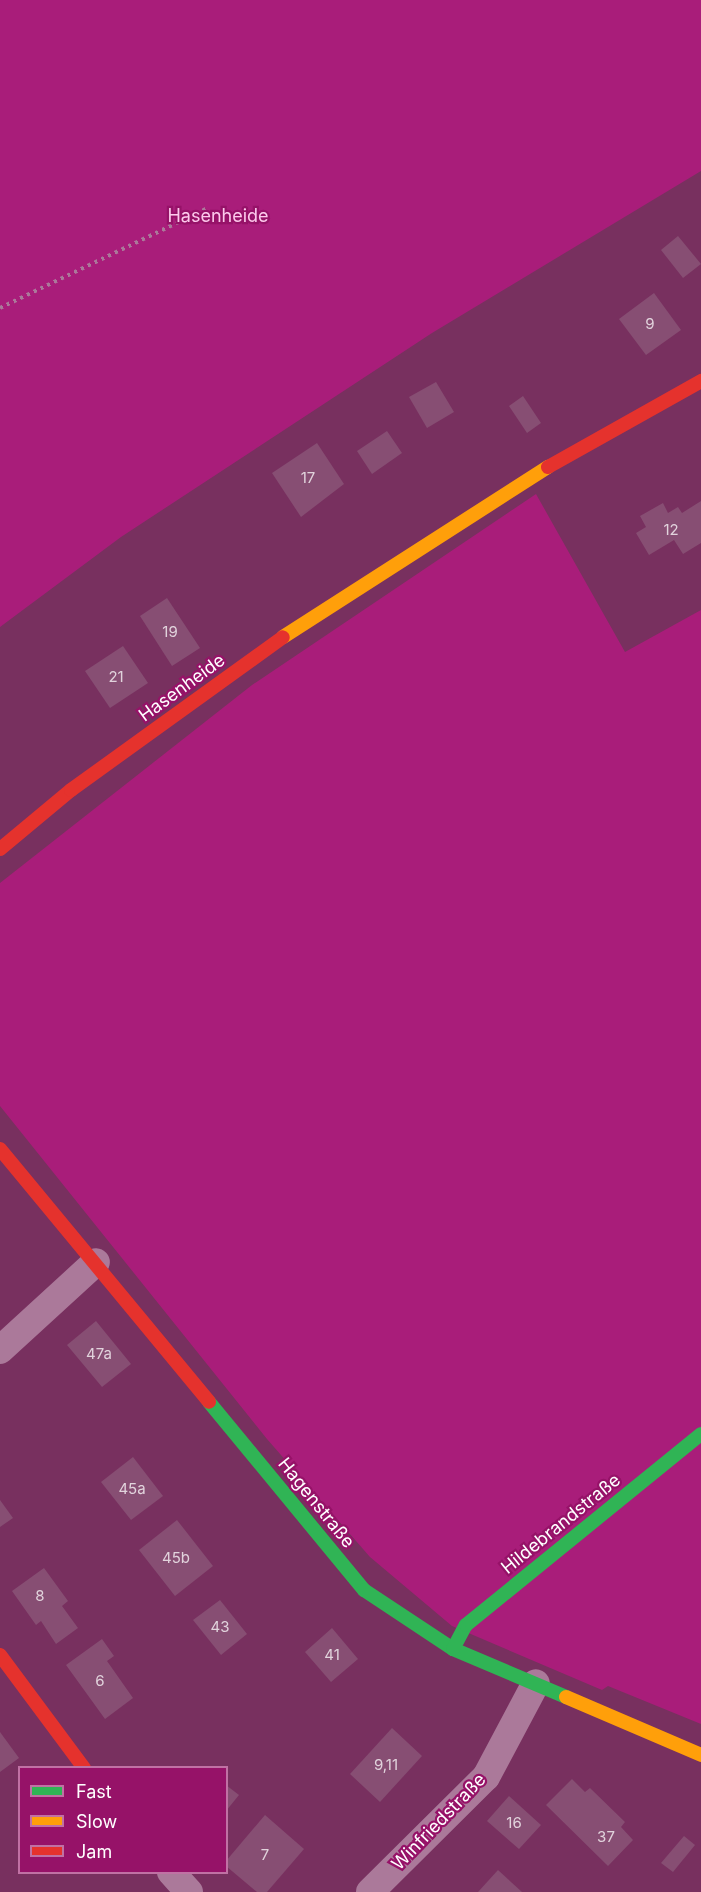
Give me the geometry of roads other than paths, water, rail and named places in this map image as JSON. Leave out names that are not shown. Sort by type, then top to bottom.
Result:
[{"type":"street","name":"Hasenheide","points":[[0,849],[71,790],[293,630],[518,484],[701,381]]},
{"type":"street","name":"Hagenstraße","points":[[0,1149],[96,1262],[364,1590],[453,1649],[701,1755]]},
{"type":"street","points":[[0,1350],[96,1262]]},
{"type":"street","name":"Hildebrandstraße","points":[[453,1649],[466,1625],[701,1434]]},
{"type":"street","points":[[0,1655],[83,1766]]},
{"type":"street","name":"Winfriedstraße","points":[[370,1892],[486,1777],[536,1683]]},
{"type":"street","points":[[173,1874],[189,1892]]}]
